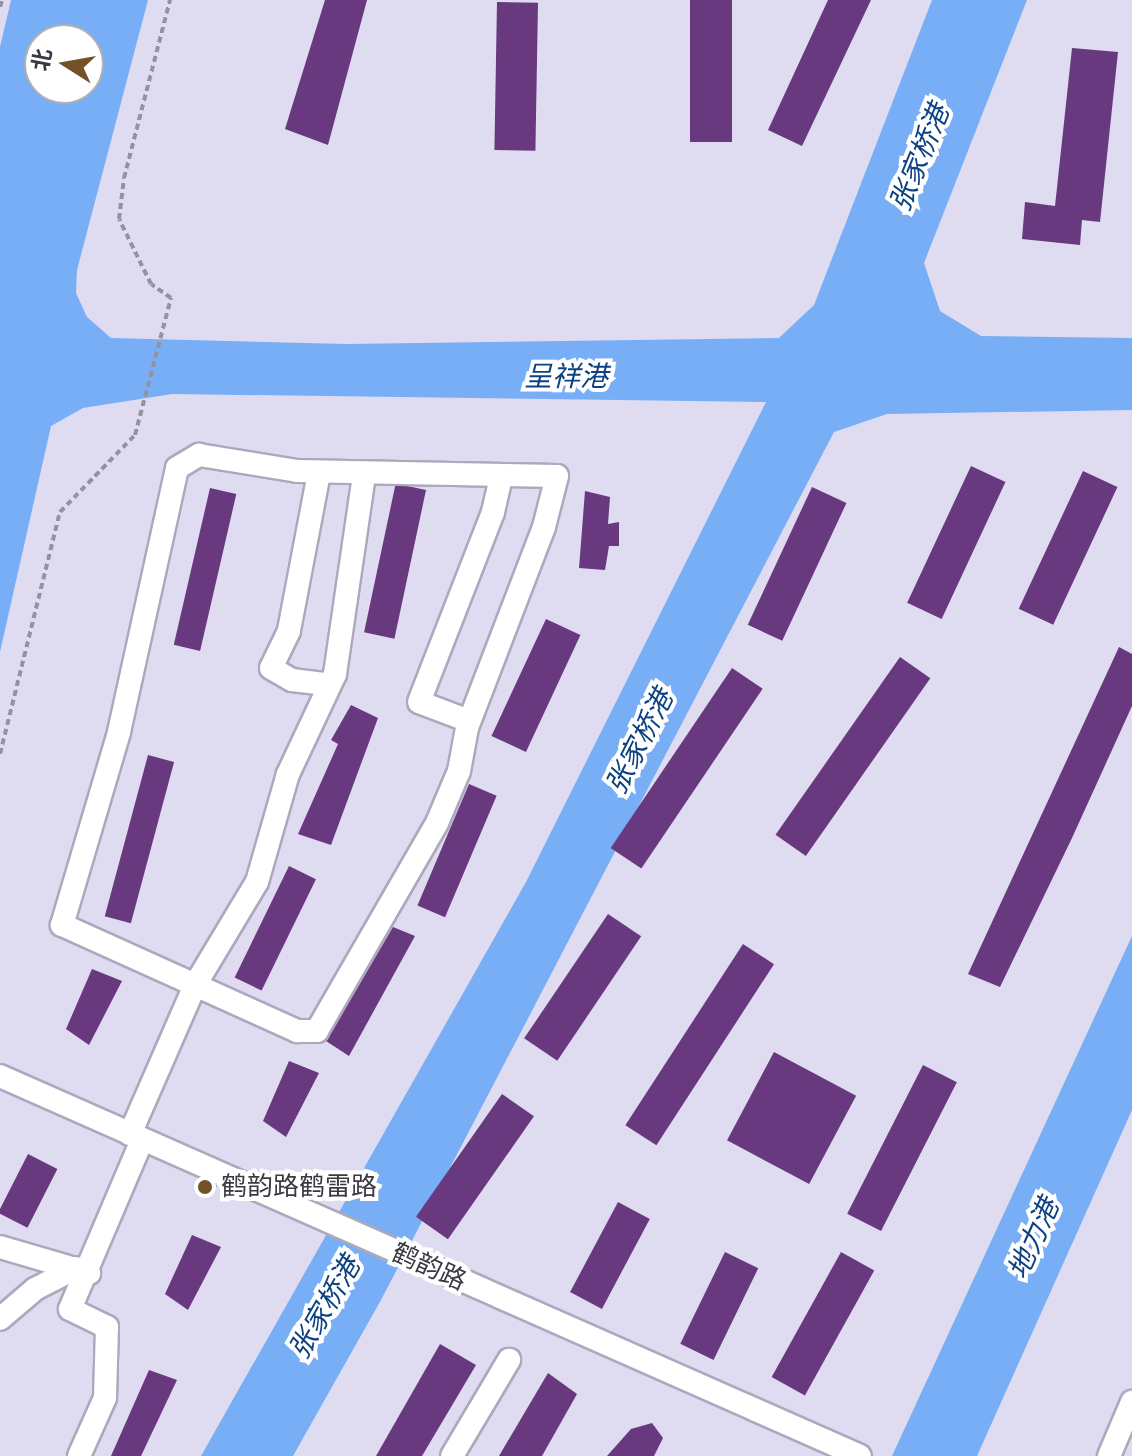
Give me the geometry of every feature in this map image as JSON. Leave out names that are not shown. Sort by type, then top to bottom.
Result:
[{"type":"street","points":[[199,455],[319,473],[364,475],[557,476],[544,527],[469,721],[459,771],[437,823],[317,1031],[297,1031],[62,925],[119,732],[177,468],[199,455]]},
{"type":"street","points":[[319,473],[289,631],[271,668],[292,680],[330,685]]},
{"type":"street","points":[[79,1456],[105,1398],[107,1327],[70,1309],[82,1270],[195,985],[257,882],[288,774],[330,685],[364,475]]},
{"type":"street","points":[[469,721],[419,702],[493,512],[501,476]]},
{"type":"street","name":"鹤韵路","points":[[0,1076],[860,1456]]},
{"type":"street","points":[[0,1247],[82,1270]]},
{"type":"street","points":[[0,1319],[35,1289],[82,1270]]},
{"type":"street","points":[[452,1456],[509,1360]]},
{"type":"street","points":[[1109,1456],[1132,1402]]},
{"type":"path","points":[[0,7],[2,0]]},
{"type":"path","points":[[0,754],[60,512],[135,435],[171,298],[151,284],[119,219],[172,0]]},
{"type":"water","points":[[11,0],[148,0],[77,270],[76,293],[87,317],[111,338],[346,344],[779,338],[814,305],[932,0],[1027,0],[924,263],[940,311],[981,336],[1132,338],[1132,410],[887,414],[834,432],[381,1300],[293,1456],[201,1456],[526,882],[766,402],[172,394],[83,408],[51,426],[0,652],[0,47]]},
{"type":"water","name":"地力港","points":[[1132,936],[1132,1110],[977,1456],[892,1456]]},
{"type":"building","points":[[325,0],[367,0],[328,145],[285,129]]},
{"type":"building","points":[[690,0],[732,0],[732,142],[690,142]]},
{"type":"building","points":[[828,0],[871,0],[802,146],[768,130]]},
{"type":"building","points":[[497,2],[538,3],[535,151],[494,150]]},
{"type":"building","points":[[1072,48],[1118,52],[1100,222],[1082,220],[1080,245],[1022,239],[1025,202],[1055,206]]},
{"type":"building","points":[[971,466],[1005,482],[942,619],[907,603]]},
{"type":"building","points":[[1083,471],[1117,487],[1053,625],[1019,609]]},
{"type":"building","points":[[396,484],[426,490],[394,639],[364,632]]},
{"type":"building","points":[[812,487],[846,503],[782,641],[748,625]]},
{"type":"building","points":[[210,488],[236,494],[200,651],[174,645]]},
{"type":"building","points":[[585,491],[610,497],[608,524],[619,522],[619,546],[609,546],[605,570],[579,568]]},
{"type":"building","points":[[546,619],[580,635],[526,752],[491,736]]},
{"type":"building","points":[[1119,647],[1132,654],[1132,706],[1000,987],[968,974]]},
{"type":"building","points":[[900,657],[930,678],[806,856],[776,835]]},
{"type":"building","points":[[732,668],[763,689],[641,869],[611,848]]},
{"type":"building","points":[[351,705],[378,718],[331,845],[298,834],[338,744],[331,740]]},
{"type":"building","points":[[148,755],[174,762],[131,923],[105,916]]},
{"type":"building","points":[[469,784],[497,796],[445,917],[417,906]]},
{"type":"building","points":[[289,866],[316,879],[262,991],[235,977]]},
{"type":"building","points":[[608,914],[641,936],[557,1061],[524,1038]]},
{"type":"building","points":[[393,927],[415,936],[349,1056],[326,1041]]},
{"type":"building","points":[[743,944],[774,964],[656,1145],[625,1125]]},
{"type":"building","points":[[92,969],[122,981],[89,1045],[66,1029]]},
{"type":"building","points":[[774,1052],[856,1096],[809,1184],[727,1140]]},
{"type":"building","points":[[289,1061],[319,1073],[286,1137],[263,1121]]},
{"type":"building","points":[[923,1065],[957,1082],[881,1231],[847,1214]]},
{"type":"building","points":[[502,1094],[534,1116],[448,1239],[416,1217]]},
{"type":"building","points":[[28,1154],[57,1169],[27,1228],[0,1214],[0,1209]]},
{"type":"building","points":[[618,1202],[650,1219],[602,1309],[570,1292]]},
{"type":"building","points":[[192,1235],[221,1247],[188,1310],[165,1294]]},
{"type":"building","points":[[725,1252],[758,1268],[714,1360],[680,1344]]},
{"type":"building","points":[[841,1252],[874,1270],[805,1395],[772,1377]]},
{"type":"building","points":[[440,1344],[476,1365],[422,1456],[376,1456]]},
{"type":"building","points":[[149,1370],[177,1380],[141,1456],[111,1456]]},
{"type":"building","points":[[548,1373],[577,1394],[542,1456],[499,1456]]},
{"type":"building","points":[[652,1423],[663,1438],[654,1456],[607,1456],[631,1429]]},
{"type":"place","name":"鹤韵路鹤雷路","points":[[205,1187]]},
{"type":"water label","name":"张家桥港","points":[[920,158]]},
{"type":"water label","name":"呈祥港","points":[[566,377]]},
{"type":"water label","name":"张家桥港","points":[[640,742]]},
{"type":"water label","name":"张家桥港","points":[[325,1308]]}]
